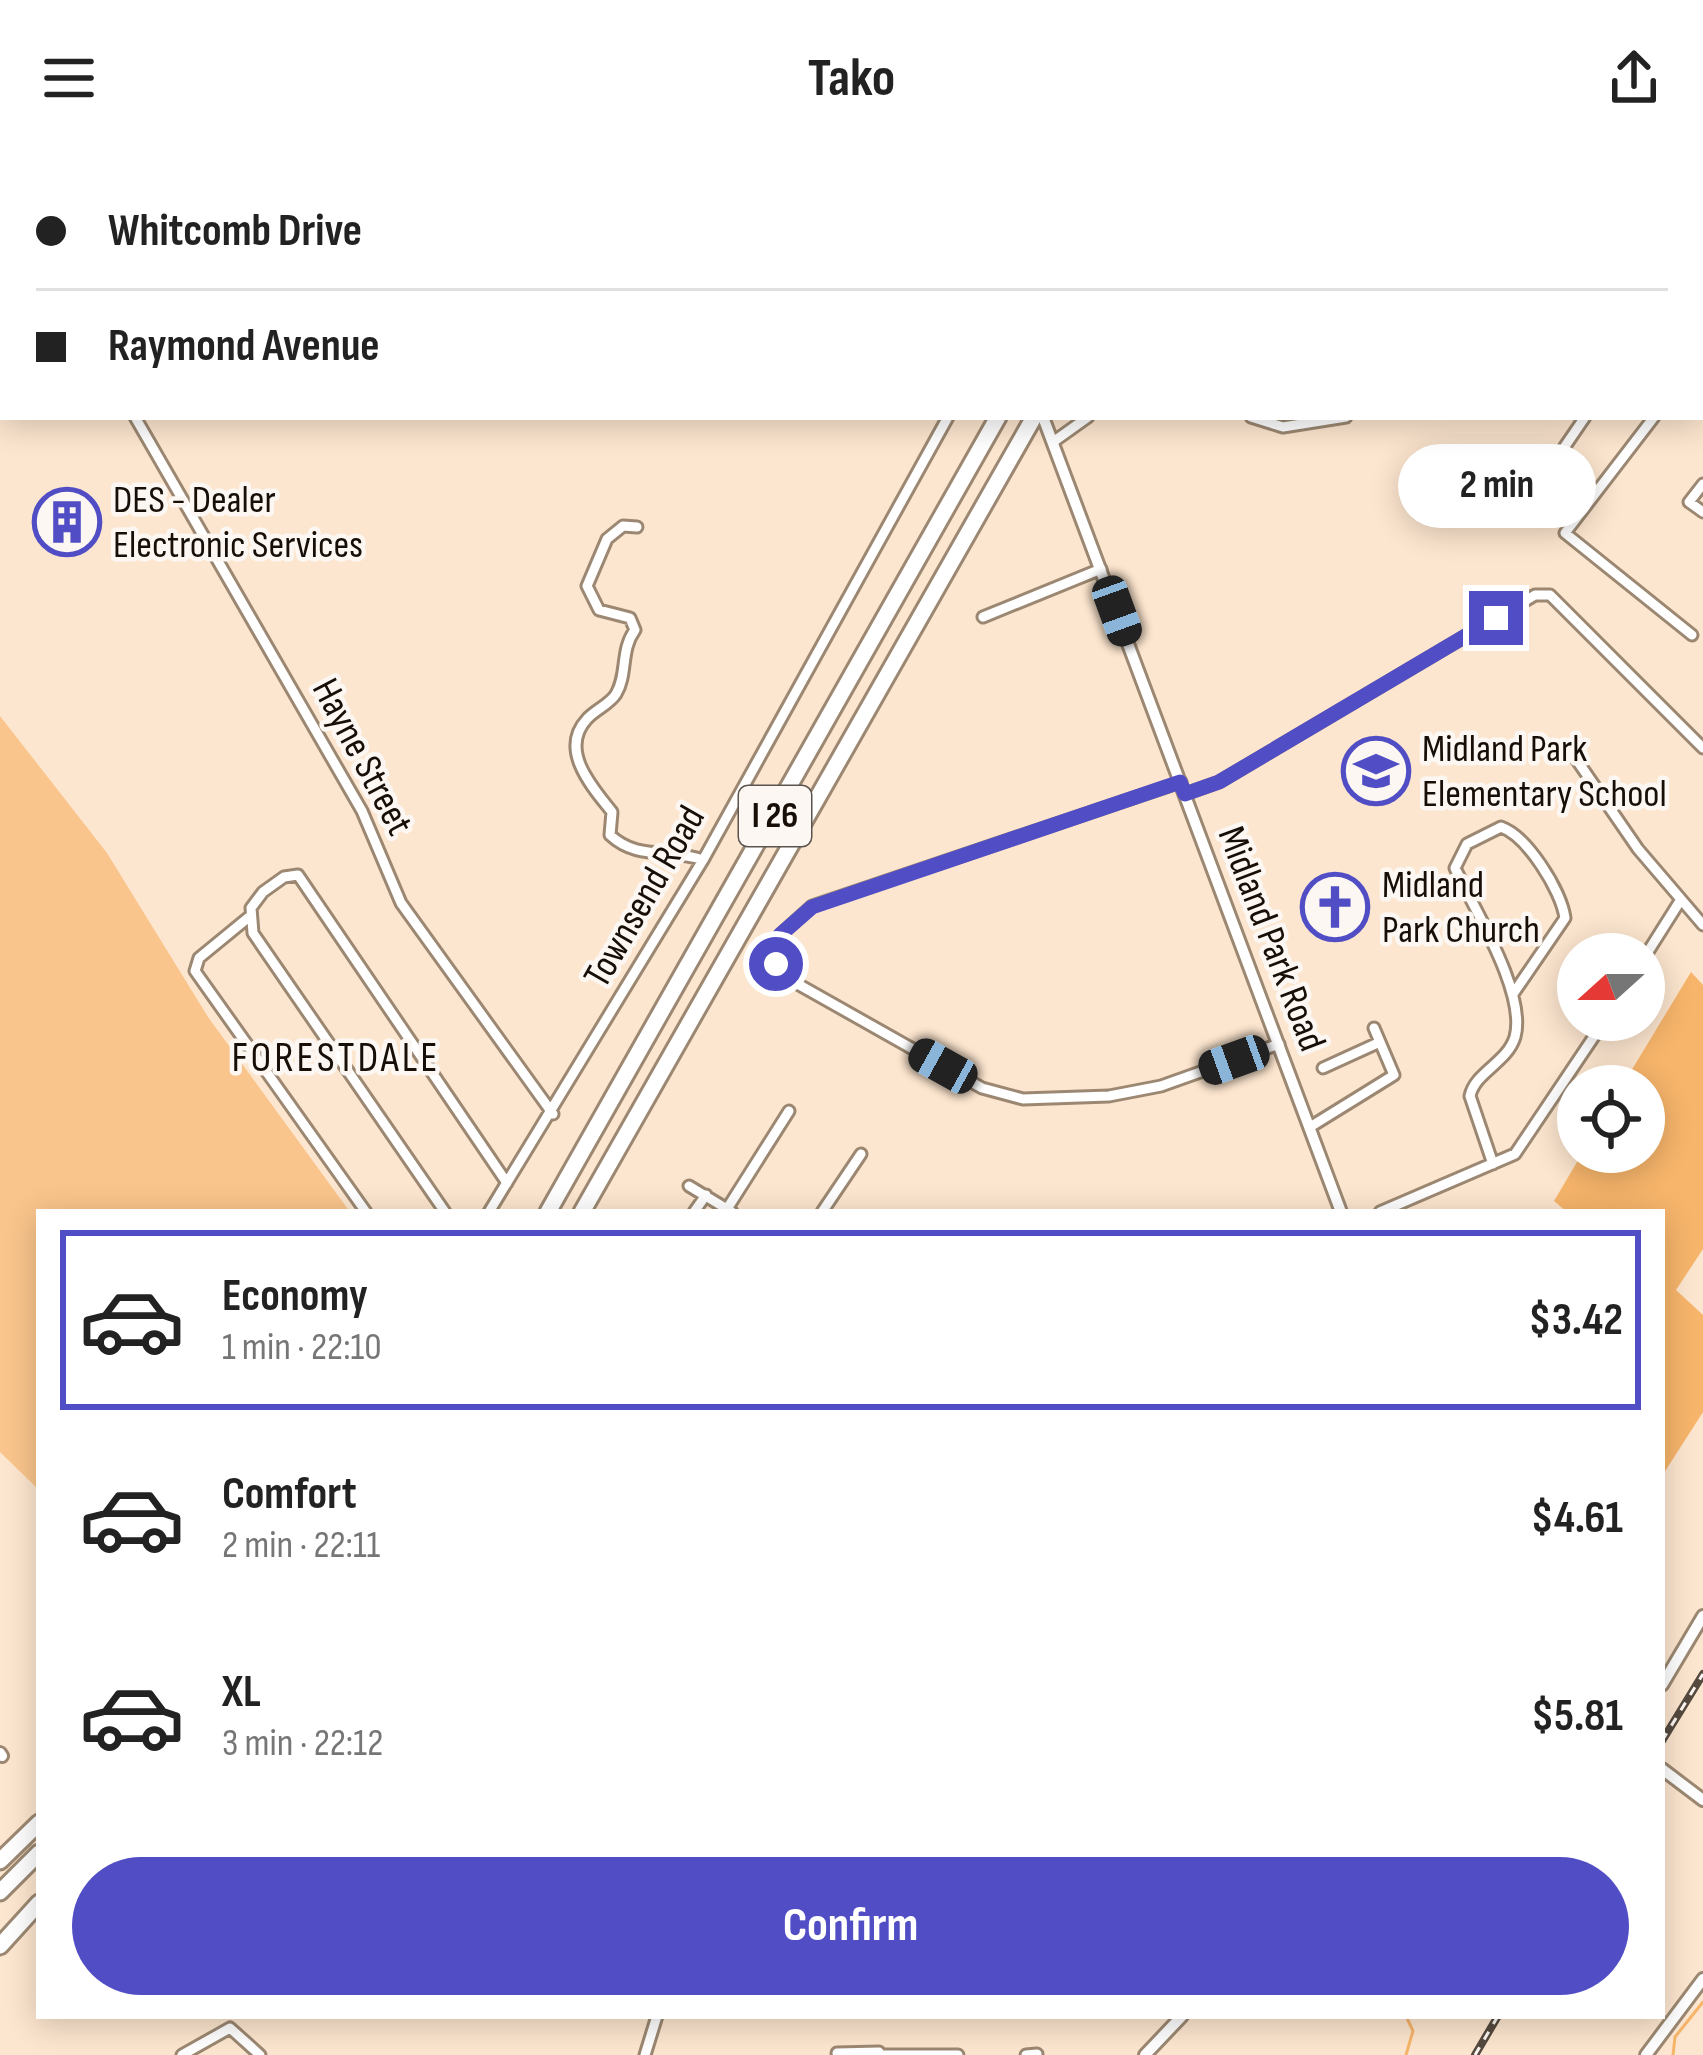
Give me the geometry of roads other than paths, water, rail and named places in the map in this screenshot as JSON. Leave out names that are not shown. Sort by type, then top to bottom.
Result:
[{"type":"highway","name":"I 26","points":[[550,1209],[996,420]]},
{"type":"highway","name":"I 26","points":[[584,1209],[1032,420]]},
{"type":"highway","points":[[0,1861],[36,1826]]},
{"type":"highway","points":[[0,1892],[36,1855]]},
{"type":"highway","points":[[0,1936],[36,1903]]},
{"type":"highway","points":[[0,1946],[36,1904]]},
{"type":"street","name":"Hayne Street","points":[[137,420],[362,811],[401,903],[553,1114]]},
{"type":"street","name":"Townsend Road","points":[[491,1209],[553,1114],[703,860],[946,420]]},
{"type":"street","name":"Midland Park Road","points":[[1044,420],[1340,1209]]},
{"type":"street","points":[[1053,442],[1084,420]]},
{"type":"street","points":[[1260,420],[1282,427],[1327,420]]},
{"type":"street","points":[[1580,512],[1548,488],[1544,477],[1583,420]]},
{"type":"street","points":[[1652,420],[1565,533],[1692,635]]},
{"type":"street","points":[[1703,484],[1689,502],[1703,512]]},
{"type":"street","points":[[637,527],[623,526],[608,539],[587,586],[599,610],[631,618],[635,630],[625,644],[616,694],[585,720],[577,733],[577,753],[594,792],[612,812],[610,835],[624,848],[642,854],[674,850],[703,860]]},
{"type":"street","points":[[983,617],[1101,569]]},
{"type":"street","points":[[1279,1044],[1161,1086],[1109,1096],[999,1095],[787,978],[776,964],[780,935],[812,907],[1183,788],[1219,782],[1535,595],[1550,595],[1703,748]]},
{"type":"street","points":[[1574,756],[1703,926]]},
{"type":"street","points":[[1493,1164],[1470,1096],[1472,1086],[1502,1062],[1514,1038],[1513,994],[1456,868],[1466,844],[1501,827],[1513,832],[1547,879],[1565,918],[1513,994]]},
{"type":"street","points":[[364,1209],[195,971],[199,958],[249,917],[263,892],[298,875],[507,1184]]},
{"type":"street","points":[[1660,933],[1680,901]]},
{"type":"street","points":[[249,917],[253,933],[443,1209]]},
{"type":"street","points":[[1310,1127],[1394,1075],[1374,1028]]},
{"type":"street","points":[[1387,1209],[1493,1164],[1528,1143],[1592,1041]]},
{"type":"street","points":[[1322,1068],[1380,1042]]},
{"type":"street","points":[[730,1209],[789,1112]]},
{"type":"street","points":[[824,1209],[860,1154]]},
{"type":"street","points":[[689,1186],[727,1209]]},
{"type":"street","points":[[696,1209],[706,1195]]},
{"type":"street","points":[[1665,1680],[1703,1616]]},
{"type":"street","points":[[1665,1771],[1703,1800]]},
{"type":"street","points":[[1646,2055],[1703,1979]]},
{"type":"street","points":[[645,2055],[656,2019]]},
{"type":"street","points":[[1144,2055],[1179,2019]]},
{"type":"street","points":[[182,2055],[222,2031],[239,2032],[260,2055]]},
{"type":"street","points":[[837,2053],[958,2055]]},
{"type":"street","points":[[1026,2055],[1037,2054]]},
{"type":"waterway","points":[[1673,2055],[1675,2037],[1703,2002]]},
{"type":"waterway","points":[[1406,2055],[1413,2031],[1407,2019]]},
{"type":"railway","points":[[1665,1736],[1703,1674]]},
{"type":"railway","points":[[1475,2055],[1496,2019]]},
{"type":"place","name":"DES - Dealer Electronic Services","points":[[67,522]]},
{"type":"place","name":"Midland Park Elementary School","points":[[1376,771]]},
{"type":"place","name":"Midland Park Church","points":[[1335,907]]},
{"type":"district","name":"FORESTDALE","points":[[336,1058]]}]
